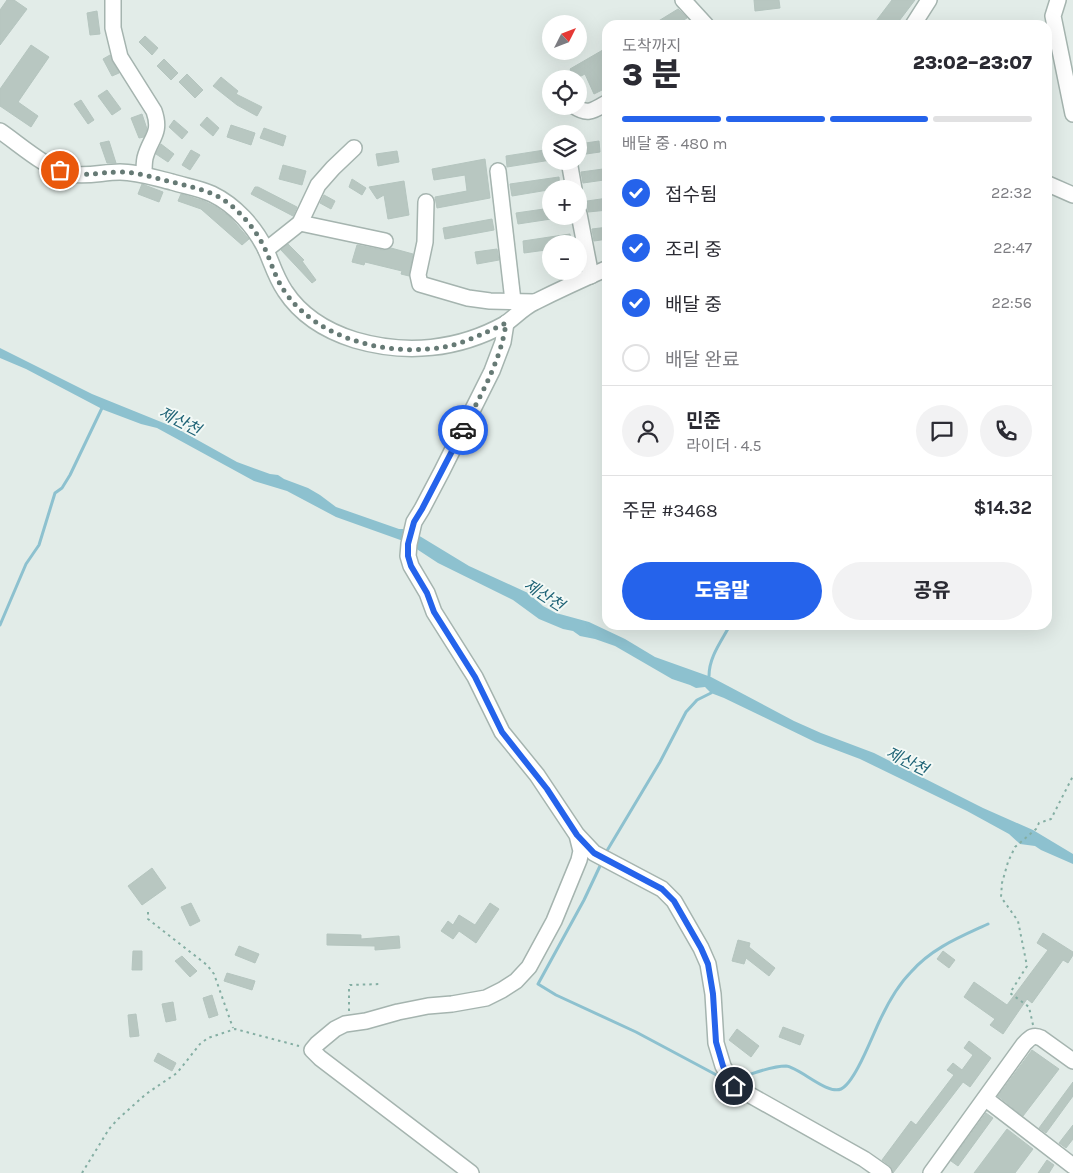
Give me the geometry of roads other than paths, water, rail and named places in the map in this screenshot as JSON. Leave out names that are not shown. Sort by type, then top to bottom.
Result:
[{"type":"street","points":[[113,0],[113,28],[120,57],[154,111],[157,120],[158,127],[145,158],[144,174]]},
{"type":"street","points":[[683,0],[701,20]]},
{"type":"street","points":[[916,20],[929,0]]},
{"type":"street","points":[[1058,0],[1053,16],[1073,114]]},
{"type":"street","points":[[587,112],[602,105]]},
{"type":"street","points":[[0,131],[36,156],[70,173],[87,175],[122,172],[144,174],[209,192],[220,198],[243,216],[266,250],[277,278],[300,310],[328,331],[367,344],[400,348],[439,348],[468,340],[506,323],[534,302],[602,271]]},
{"type":"street","points":[[266,250],[300,223],[318,185],[354,148]]},
{"type":"street","points":[[498,171],[513,301]]},
{"type":"street","points":[[1052,186],[1073,194]]},
{"type":"street","points":[[426,202],[425,242],[418,275],[420,284],[468,298],[490,301],[534,302]]},
{"type":"street","points":[[300,223],[385,241]]},
{"type":"street","points":[[581,225],[591,276]]},
{"type":"street","points":[[506,323],[503,342],[492,371],[414,522],[408,544],[408,556],[411,566],[427,593],[434,612],[475,677],[502,732],[542,782],[577,835],[594,853],[662,889],[674,901],[708,964],[713,994],[716,1042],[723,1066],[734,1086],[864,1159],[884,1173]]},
{"type":"street","points":[[471,1173],[312,1050],[335,1029],[345,1024],[366,1021],[428,1006],[486,998],[516,981],[529,967],[554,921],[579,860],[581,851],[577,835]]},
{"type":"street","points":[[939,1170],[1024,1044],[1032,1037],[1036,1035],[1073,1061]]},
{"type":"street","points":[[986,1099],[1073,1166]]},
{"type":"water","points":[[0,348],[92,394],[176,428],[237,462],[278,475],[308,488],[336,507],[399,529],[408,529],[469,566],[528,593],[543,606],[556,613],[589,622],[602,628],[602,630],[625,639],[655,657],[711,677],[794,721],[874,753],[983,808],[1033,830],[1073,854],[1073,864],[1035,846],[1020,844],[1009,834],[967,811],[860,759],[815,742],[711,693],[705,687],[696,688],[672,679],[615,646],[580,636],[573,631],[539,619],[513,600],[438,563],[406,542],[336,517],[287,491],[254,481],[157,428],[104,410],[26,369],[0,358]]},
{"type":"waterway","points":[[0,625],[26,564],[39,545],[55,493],[62,488],[70,475],[102,408]]},
{"type":"waterway","points":[[709,676],[713,656],[727,630]]},
{"type":"waterway","points":[[605,854],[660,762],[686,712],[697,700],[711,693]]},
{"type":"waterway","points":[[600,866],[584,900],[538,984],[556,995],[636,1032],[724,1079]]},
{"type":"waterway","points":[[738,1078],[786,1066],[828,1088],[841,1089],[852,1078],[858,1068],[886,1007],[906,977],[937,950],[988,924]]},
{"type":"water label","name":"제산천","points":[[180,421]]},
{"type":"water label","name":"제산천","points":[[544,595]]},
{"type":"water label","name":"제산천","points":[[907,761]]}]
